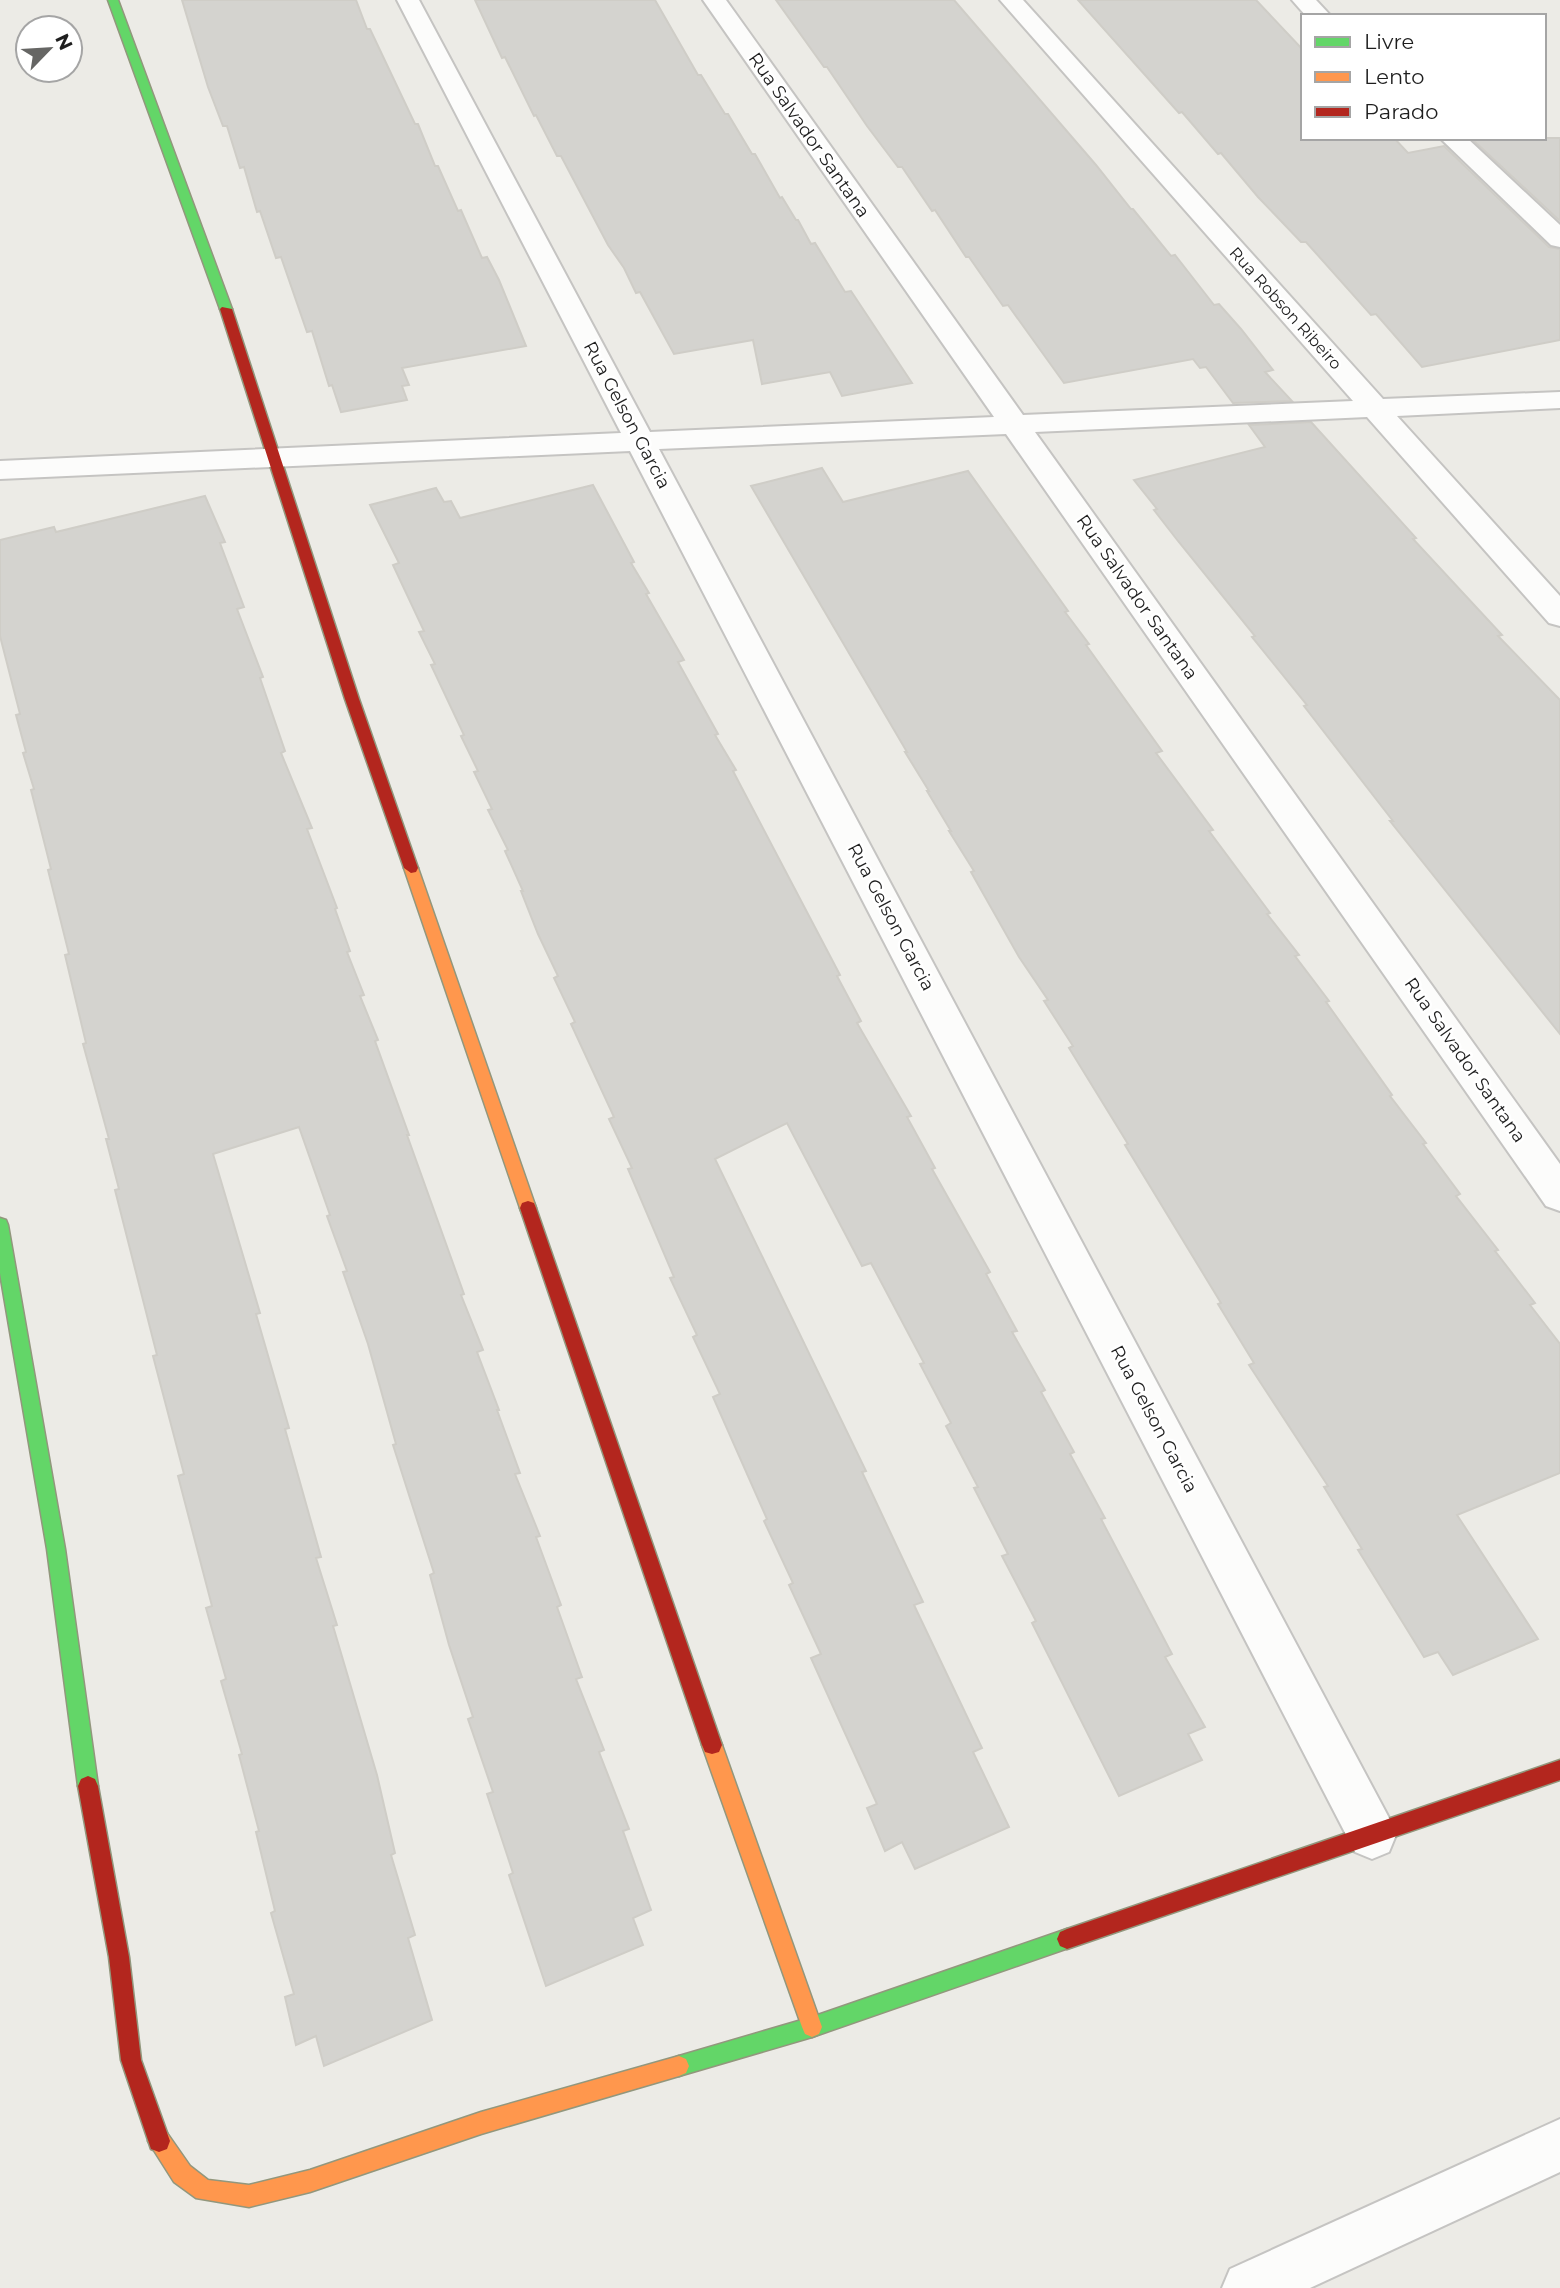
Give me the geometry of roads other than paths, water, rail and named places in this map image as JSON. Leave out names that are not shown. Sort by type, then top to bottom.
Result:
[{"type":"street","points":[[113,0],[222,296],[352,699],[481,1068],[660,1600],[812,2027]]},
{"type":"street","name":"Rua Gelson Garcia","points":[[408,0],[1372,1835]]},
{"type":"street","name":"Rua Salvador Santana","points":[[714,0],[1560,1195]]},
{"type":"street","name":"Rua Robson Ribeiro","points":[[1011,0],[1560,616]]},
{"type":"street","points":[[1303,0],[1318,14]]},
{"type":"street","points":[[1454,140],[1560,239]]},
{"type":"street","points":[[0,470],[1560,400]]},
{"type":"street","points":[[0,1225],[56,1549],[95,1835],[118,1956],[131,2060],[157,2138],[182,2174],[204,2190],[248,2196],[310,2181],[481,2123],[812,2027],[1560,1770]]},
{"type":"street","points":[[1250,2288],[1560,2145]]}]
